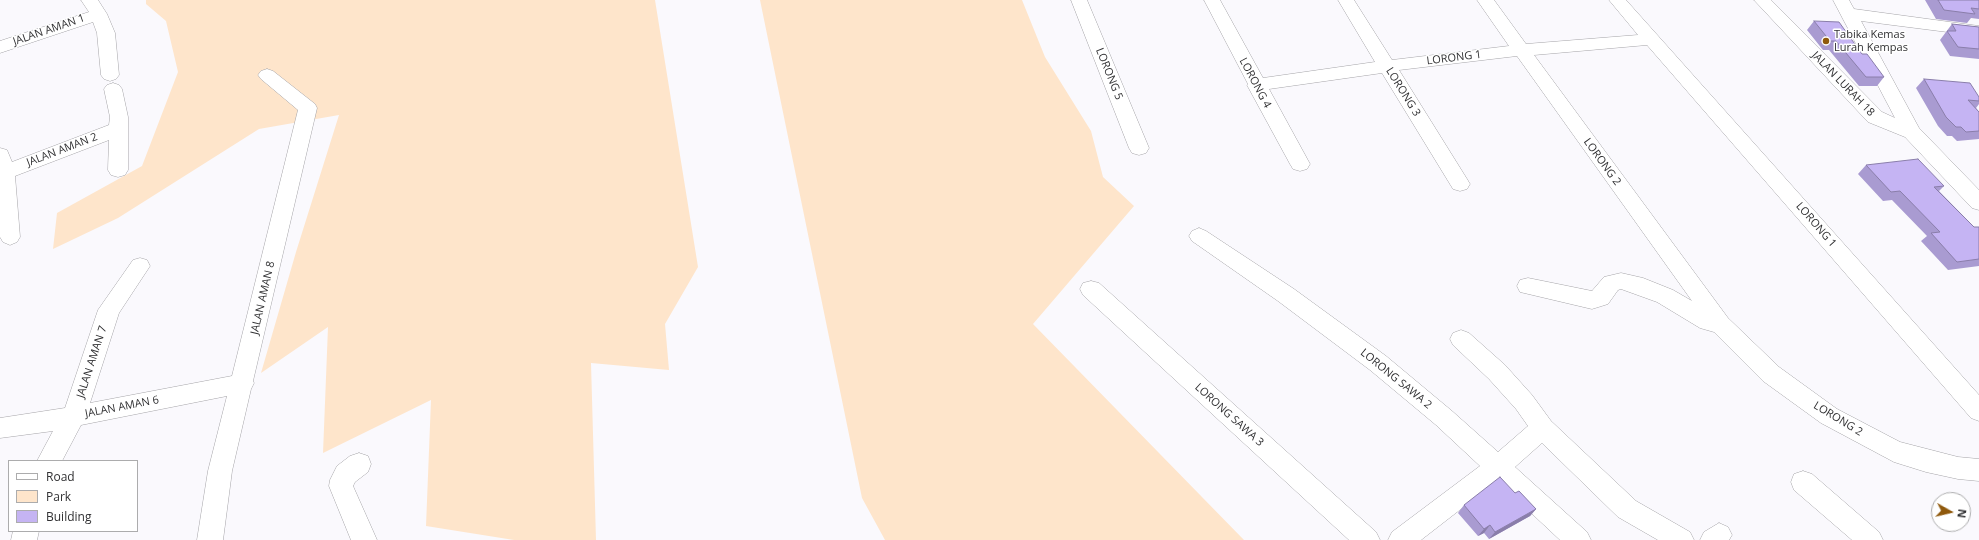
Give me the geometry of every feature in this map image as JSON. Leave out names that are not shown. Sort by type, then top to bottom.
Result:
[{"type":"street","name":"LORONG 5","points":[[1079,0],[1139,148]]},
{"type":"street","name":"LORONG 4","points":[[1212,0],[1256,85],[1300,164]]},
{"type":"street","name":"LORONG 3","points":[[1346,0],[1460,184]]},
{"type":"street","name":"LORONG 2","points":[[1484,0],[1522,50],[1720,324],[1771,374],[1829,416],[1894,450],[1939,464],[1979,470]]},
{"type":"street","name":"LORONG 1","points":[[1617,0],[1653,39],[1979,412]]},
{"type":"street","name":"JALAN LURAH 18","points":[[1762,0],[1875,117],[1912,132]]},
{"type":"street","points":[[94,7],[106,33],[111,82],[119,117],[118,170]]},
{"type":"street","name":"JALAN AMAN 1","points":[[0,47],[94,7]]},
{"type":"street","points":[[1845,7],[1912,132],[1979,203]]},
{"type":"street","points":[[1845,7],[1979,31]]},
{"type":"street","name":"LORONG 1","points":[[1256,85],[1387,66],[1522,50],[1653,39]]},
{"type":"street","name":"JALAN AMAN 8","points":[[210,540],[220,471],[243,383],[308,108],[267,75]]},
{"type":"street","name":"JALAN AMAN 2","points":[[3,163],[118,129]]},
{"type":"street","points":[[3,163],[10,237]]},
{"type":"street","name":"LORONG SAWA 2","points":[[1199,236],[1286,295],[1378,363],[1444,418],[1578,540]]},
{"type":"street","name":"JALAN AMAN 7","points":[[50,460],[74,416],[109,310],[140,266]]},
{"type":"street","name":"LORONG 2","points":[[1528,286],[1592,300],[1600,298],[1611,283],[1621,281],[1635,284],[1665,296],[1708,322],[1720,324]]},
{"type":"street","name":"LORONG SAWA 3","points":[[1091,289],[1367,540]]},
{"type":"street","points":[[1461,339],[1497,372],[1524,402],[1543,428],[1627,509],[1681,540]]},
{"type":"street","name":"JALAN AMAN 6","points":[[0,428],[74,416],[243,383]]},
{"type":"street","points":[[1401,540],[1497,467],[1543,428]]},
{"type":"street","points":[[360,464],[346,474],[342,480],[341,486],[364,540]]},
{"type":"street","points":[[1803,482],[1870,540]]},
{"type":"green space","points":[[146,0],[655,0],[698,267],[665,324],[669,370],[591,363],[596,540],[514,540],[426,526],[431,400],[323,453],[328,327],[261,373],[296,252],[339,115],[259,129],[118,218],[53,249],[57,213],[142,166],[178,72],[166,21],[146,4]]},
{"type":"green space","points":[[760,0],[1022,0],[1045,57],[1091,131],[1103,177],[1134,206],[1033,324],[1244,540],[885,540],[862,498]]},
{"type":"building","points":[[1938,0],[1979,0],[1979,9],[1971,8],[1975,14],[1944,10]]},
{"type":"building","points":[[1814,21],[1839,22],[1862,54],[1867,54],[1884,77],[1866,77],[1836,41],[1830,41]]},
{"type":"building","points":[[1952,24],[1979,27],[1979,49],[1958,47],[1947,31],[1956,31]]},
{"type":"building","points":[[1924,79],[1970,83],[1979,97],[1979,101],[1968,100],[1979,112],[1979,131],[1966,132],[1961,127],[1956,127],[1946,117]]},
{"type":"building","points":[[1918,159],[1944,186],[1934,187],[1974,227],[1979,227],[1979,259],[1957,262],[1931,233],[1940,232],[1900,191],[1891,192],[1866,165]]},
{"type":"building","points":[[1500,477],[1515,493],[1519,491],[1536,509],[1495,532],[1490,525],[1484,529],[1464,505]]},
{"type":"place","name":"Tabika Kemas Lurah Kempas","points":[[1826,41]]}]
